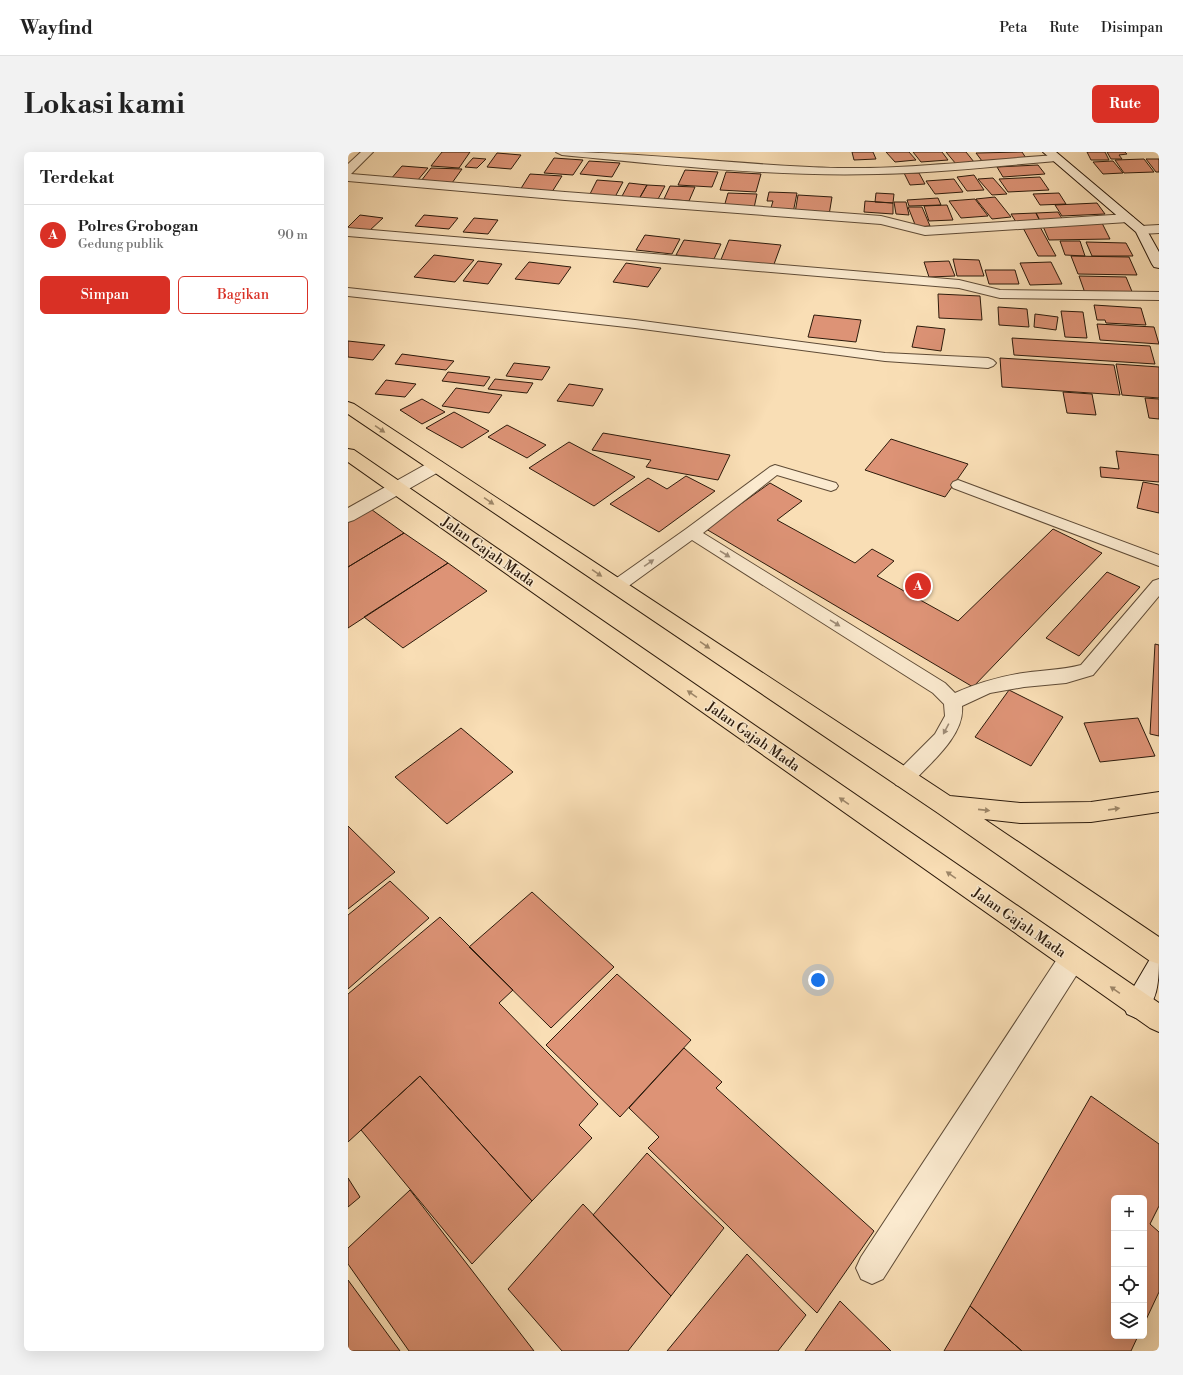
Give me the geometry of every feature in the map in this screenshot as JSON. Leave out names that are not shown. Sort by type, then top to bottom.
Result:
[{"type":"main road","points":[[348,407],[617,586],[902,779],[946,806],[1159,952]]},
{"type":"main road","name":"Jalan Gajah Mada","points":[[348,454],[1136,1005],[1159,1019]]},
{"type":"main road","points":[[946,806],[1020,814],[1091,812],[1159,802]]},
{"type":"street","points":[[348,171],[367,152]]},
{"type":"street","points":[[562,152],[774,168],[839,171],[879,170],[1052,155],[1141,230],[1159,264]]},
{"type":"street","points":[[348,177],[573,197],[881,220],[902,223],[912,229],[925,230],[1128,218]]},
{"type":"street","points":[[1141,230],[1159,229]]},
{"type":"street","points":[[348,232],[959,284],[1000,294],[1159,296]]},
{"type":"street","points":[[348,292],[635,324],[885,357],[988,363]]},
{"type":"street","points":[[348,516],[436,466]]},
{"type":"street","points":[[872,1268],[1072,959]]},
{"type":"street","points":[[1136,1005],[1159,968]]},
{"type":"lane","points":[[617,586],[692,533],[775,470],[831,486]]},
{"type":"lane","points":[[958,485],[1159,561]]},
{"type":"lane","points":[[692,533],[939,688],[953,702],[954,716],[942,738],[902,779]]},
{"type":"lane","points":[[953,702],[988,687],[1024,680],[1066,676],[1087,670],[1159,585]]},
{"type":"building","points":[[442,152],[470,152],[459,168],[431,166]]},
{"type":"building","points":[[852,152],[873,152],[876,159],[854,160]]},
{"type":"building","points":[[886,152],[909,152],[916,160],[895,162]]},
{"type":"building","points":[[913,152],[942,152],[948,160],[921,162]]},
{"type":"building","points":[[946,152],[966,152],[974,162],[956,164]]},
{"type":"building","points":[[1022,152],[1026,158],[982,161],[976,153]]},
{"type":"building","points":[[1087,152],[1105,152],[1109,160],[1091,160]]},
{"type":"building","points":[[1107,152],[1125,152],[1127,154],[1119,155],[1122,159],[1111,159]]},
{"type":"building","points":[[497,153],[521,155],[511,169],[487,167]]},
{"type":"building","points":[[473,158],[486,159],[477,168],[465,167]]},
{"type":"building","points":[[554,158],[583,160],[573,175],[544,173]]},
{"type":"building","points":[[1144,159],[1154,172],[1124,173],[1115,160]]},
{"type":"building","points":[[1146,159],[1159,159],[1159,172],[1156,172]]},
{"type":"building","points":[[589,161],[620,163],[612,177],[580,174]]},
{"type":"building","points":[[1113,161],[1123,173],[1103,174],[1093,162]]},
{"type":"building","points":[[1038,165],[1045,174],[1003,177],[997,167]]},
{"type":"building","points":[[402,166],[428,168],[417,181],[390,180]]},
{"type":"building","points":[[431,168],[462,169],[452,183],[421,181]]},
{"type":"building","points":[[685,170],[718,172],[712,187],[678,185]]},
{"type":"building","points":[[726,172],[761,174],[756,192],[720,190]]},
{"type":"building","points":[[904,173],[919,173],[925,184],[910,185]]},
{"type":"building","points":[[530,174],[562,176],[552,192],[520,190]]},
{"type":"building","points":[[974,175],[984,190],[967,191],[957,177]]},
{"type":"building","points":[[1040,177],[1049,190],[1008,192],[999,179]]},
{"type":"building","points":[[993,178],[1007,194],[992,195],[978,179]]},
{"type":"building","points":[[954,179],[963,192],[935,194],[926,181]]},
{"type":"building","points":[[597,180],[623,182],[615,197],[589,196]]},
{"type":"building","points":[[629,183],[647,185],[639,199],[621,198]]},
{"type":"building","points":[[647,185],[665,186],[657,201],[639,199]]},
{"type":"building","points":[[670,186],[695,187],[689,201],[664,199]]},
{"type":"building","points":[[769,192],[797,193],[793,213],[770,211],[773,201],[767,201]]},
{"type":"building","points":[[728,193],[757,194],[754,208],[724,207]]},
{"type":"building","points":[[876,193],[894,194],[893,203],[875,202]]},
{"type":"building","points":[[1059,193],[1066,204],[1040,205],[1033,194]]},
{"type":"building","points":[[798,195],[832,197],[829,215],[795,213]]},
{"type":"building","points":[[995,197],[1011,217],[992,219],[976,199]]},
{"type":"building","points":[[938,198],[941,205],[909,206],[907,200]]},
{"type":"building","points":[[975,199],[988,216],[961,218],[949,201]]},
{"type":"building","points":[[865,201],[893,203],[893,214],[864,212]]},
{"type":"building","points":[[894,202],[906,202],[909,215],[896,214]]},
{"type":"building","points":[[1097,203],[1105,214],[1062,216],[1055,205]]},
{"type":"building","points":[[947,205],[953,220],[929,221],[924,206]]},
{"type":"building","points":[[908,207],[922,207],[930,226],[916,227]]},
{"type":"building","points":[[1058,212],[1063,220],[1040,221],[1036,213]]},
{"type":"building","points":[[1036,213],[1040,221],[1016,222],[1011,214]]},
{"type":"building","points":[[360,215],[383,218],[368,232],[348,230],[348,227]]},
{"type":"building","points":[[424,215],[458,218],[449,229],[415,226]]},
{"type":"building","points":[[474,218],[498,220],[488,234],[463,232]]},
{"type":"building","points":[[1102,223],[1110,239],[1049,240],[1042,224]]},
{"type":"building","points":[[1039,225],[1056,256],[1038,256],[1022,226]]},
{"type":"building","points":[[645,235],[680,239],[672,254],[636,250]]},
{"type":"building","points":[[684,240],[721,244],[714,259],[676,255]]},
{"type":"building","points":[[729,240],[781,245],[773,267],[720,262]]},
{"type":"building","points":[[1060,241],[1080,241],[1085,256],[1065,255]]},
{"type":"building","points":[[1086,242],[1126,243],[1133,256],[1092,256]]},
{"type":"building","points":[[434,255],[474,260],[455,282],[414,277]]},
{"type":"building","points":[[1071,256],[1129,257],[1137,275],[1078,274]]},
{"type":"building","points":[[953,259],[979,260],[984,276],[957,276]]},
{"type":"building","points":[[478,261],[502,264],[488,284],[463,281]]},
{"type":"building","points":[[949,261],[955,276],[929,277],[924,262]]},
{"type":"building","points":[[529,262],[571,267],[559,284],[515,279]]},
{"type":"building","points":[[1051,262],[1062,284],[1030,285],[1020,263]]},
{"type":"building","points":[[626,263],[661,268],[648,287],[613,282]]},
{"type":"building","points":[[985,270],[1015,270],[1019,284],[989,284]]},
{"type":"building","points":[[1079,276],[1126,277],[1133,294],[1085,293]]},
{"type":"building","points":[[938,294],[980,296],[982,320],[939,318]]},
{"type":"building","points":[[1094,305],[1141,308],[1146,325],[1106,323],[1105,320],[1097,320]]},
{"type":"building","points":[[998,307],[1027,309],[1029,327],[999,325]]},
{"type":"building","points":[[1061,311],[1083,312],[1087,338],[1065,337]]},
{"type":"building","points":[[1035,314],[1058,317],[1056,330],[1034,327]]},
{"type":"building","points":[[814,315],[861,320],[856,342],[808,337]]},
{"type":"building","points":[[1097,324],[1154,327],[1159,344],[1100,340]]},
{"type":"building","points":[[917,326],[945,329],[941,351],[912,347]]},
{"type":"building","points":[[1012,338],[1150,346],[1155,364],[1014,355]]},
{"type":"building","points":[[348,341],[385,345],[373,360],[348,357]]},
{"type":"building","points":[[402,354],[454,361],[446,370],[395,364]]},
{"type":"building","points":[[1000,358],[1114,365],[1120,395],[1002,387]]},
{"type":"building","points":[[514,363],[550,367],[542,380],[506,376]]},
{"type":"building","points":[[1116,364],[1159,367],[1159,398],[1122,395]]},
{"type":"building","points":[[448,372],[490,377],[484,386],[442,381]]},
{"type":"building","points":[[495,379],[533,383],[527,393],[488,389]]},
{"type":"building","points":[[386,380],[416,384],[405,397],[375,394]]},
{"type":"building","points":[[569,384],[603,389],[593,406],[557,401]]},
{"type":"building","points":[[456,388],[502,395],[489,413],[442,406]]},
{"type":"building","points":[[1063,392],[1092,394],[1096,415],[1067,413]]},
{"type":"building","points":[[1145,398],[1159,399],[1159,419],[1149,418]]},
{"type":"building","points":[[422,399],[445,412],[422,424],[400,410]]},
{"type":"building","points":[[454,412],[489,431],[462,448],[426,428]]},
{"type":"building","points":[[507,425],[546,445],[527,458],[488,437]]},
{"type":"building","points":[[603,433],[730,455],[718,480],[646,467],[651,460],[592,450]]},
{"type":"building","points":[[891,439],[968,464],[945,497],[865,470]]},
{"type":"building","points":[[569,442],[635,477],[594,506],[529,468]]},
{"type":"building","points":[[1116,451],[1159,455],[1159,482],[1101,477],[1100,467],[1119,469]]},
{"type":"building","points":[[686,476],[715,491],[659,532],[610,504],[648,478],[667,489]]},
{"type":"building","points":[[1143,482],[1159,485],[1159,513],[1137,508]]},
{"type":"building","points":[[770,483],[802,501],[777,520],[855,563],[872,549],[894,561],[877,576],[958,621],[1053,529],[1102,553],[973,687],[706,529]]},
{"type":"building","points":[[368,507],[404,533],[348,567],[348,519]]},
{"type":"building","points":[[404,533],[448,563],[348,628],[348,567]]},
{"type":"building","points":[[448,563],[487,591],[403,648],[364,617]]},
{"type":"building","points":[[1107,572],[1140,587],[1079,656],[1046,638]]},
{"type":"building","points":[[1155,644],[1159,645],[1159,736],[1150,734]]},
{"type":"building","points":[[1009,690],[1063,717],[1031,766],[975,737]]},
{"type":"building","points":[[1138,718],[1155,756],[1100,762],[1084,723]]},
{"type":"building","points":[[461,728],[513,772],[447,824],[395,777]]},
{"type":"building","points":[[348,826],[395,872],[348,909]]},
{"type":"building","points":[[390,881],[429,918],[348,989],[348,915]]},
{"type":"building","points":[[532,892],[614,967],[551,1028],[469,947]]},
{"type":"building","points":[[440,917],[513,990],[499,1003],[598,1104],[579,1125],[592,1138],[532,1201],[420,1076],[348,1142],[348,994]]},
{"type":"building","points":[[617,974],[691,1040],[620,1117],[546,1045]]},
{"type":"building","points":[[684,1048],[722,1082],[716,1088],[874,1231],[817,1313],[648,1148],[659,1137],[629,1108]]},
{"type":"building","points":[[420,1076],[532,1201],[472,1264],[361,1130]]},
{"type":"building","points":[[1091,1096],[1159,1144],[1159,1206],[1150,1224],[1159,1232],[1159,1292],[1147,1318],[1147,1195],[1111,1195],[1111,1339],[1137,1339],[1131,1351],[1022,1351],[970,1306]]},
{"type":"building","points":[[647,1153],[724,1228],[671,1296],[593,1215]]},
{"type":"building","points":[[348,1178],[360,1197],[348,1207]]},
{"type":"building","points":[[410,1190],[534,1351],[409,1351],[348,1264],[348,1248]]},
{"type":"building","points":[[583,1204],[671,1296],[628,1351],[562,1351],[508,1289]]},
{"type":"building","points":[[747,1254],[806,1315],[778,1351],[667,1351]]},
{"type":"building","points":[[348,1280],[400,1351],[348,1351]]},
{"type":"building","points":[[840,1301],[891,1351],[805,1351]]},
{"type":"building","points":[[970,1306],[1022,1351],[944,1351]]},
{"type":"place","name":"Polres Grobogan","points":[[918,586]]}]
